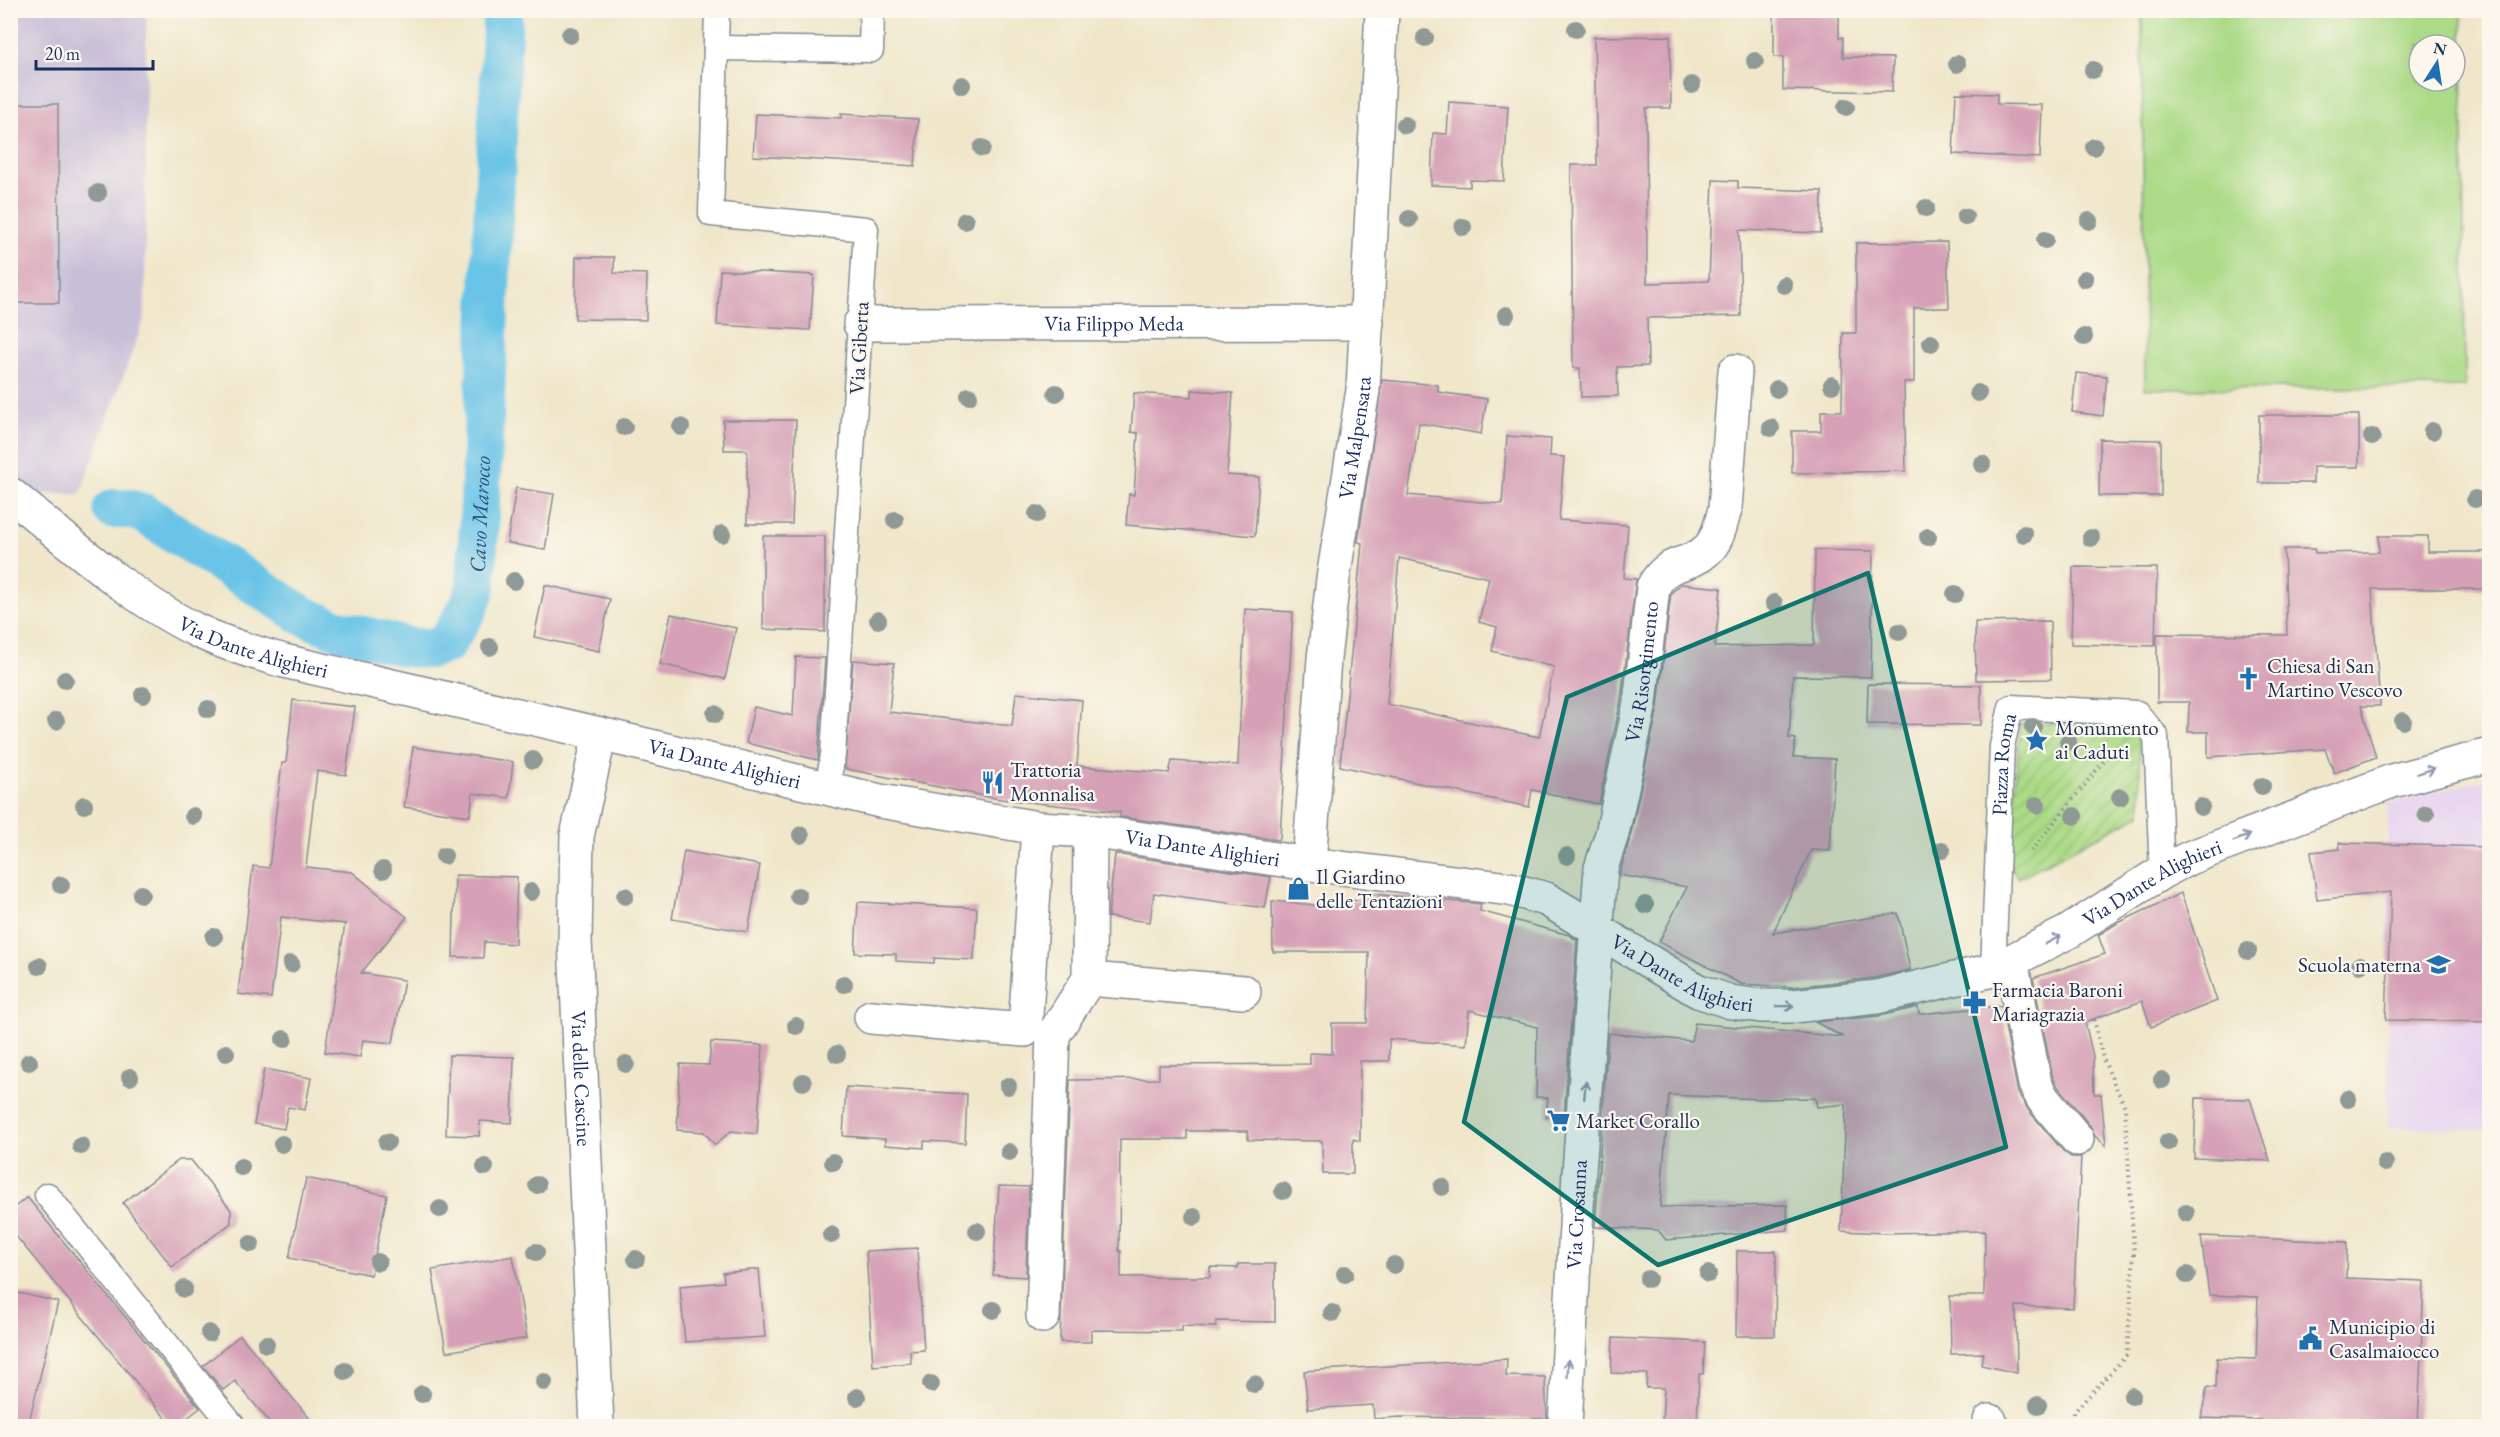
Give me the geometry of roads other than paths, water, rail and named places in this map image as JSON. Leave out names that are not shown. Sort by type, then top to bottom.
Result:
[{"type":"street","name":"Via Malpensata","points":[[1309,864],[1325,649],[1333,579],[1362,390],[1382,10]]},
{"type":"street","name":"Via Filippo Meda","points":[[860,324],[1367,323]]},
{"type":"street","name":"Via Risorgimento","points":[[1598,931],[1601,868],[1614,823],[1640,704],[1650,599],[1659,576],[1667,569],[1706,552],[1720,527],[1725,509],[1735,370]]},
{"type":"street","name":"Via Dante Alighieri","points":[[11,495],[144,599],[198,631],[284,661],[880,801],[1038,828],[1090,831],[1309,864],[1510,889],[1546,899],[1698,991],[1731,1002],[1761,1006],[1793,1006],[1877,996],[2002,966],[2068,932],[2162,872],[2189,858],[2365,791],[2444,765],[2490,755]]},
{"type":"street","name":"Via delle Cascine","points":[[597,1426],[575,940],[577,836],[600,734]]},
{"type":"street","points":[[871,1017],[1025,1030],[1038,828]]},
{"type":"street","points":[[1043,1316],[1053,1035],[1089,979],[1090,831]]},
{"type":"street","name":"Via Crosanna","points":[[1565,1426],[1579,1172],[1598,931]]},
{"type":"street","points":[[2002,966],[2035,1084],[2043,1099],[2077,1139]]},
{"type":"street","points":[[1089,979],[1244,992]]},
{"type":"lane","name":"Via Giberta","points":[[717,10],[711,214],[866,229],[834,742],[827,788]]},
{"type":"lane","points":[[716,48],[871,50],[872,10]]},
{"type":"lane","name":"Piazza Roma","points":[[2002,966],[1998,882],[2002,746],[2011,707],[2137,713],[2142,718],[2156,735],[2162,872]]},
{"type":"lane","points":[[47,1195],[233,1426]]},
{"type":"waterway","name":"Cavo Marocco","points":[[113,509],[129,509],[143,513],[304,616],[335,629],[407,647],[429,649],[446,644],[468,609],[476,588],[503,10]]},
{"type":"place","name":"Chiesa di San Martino Vescovo","points":[[2249,678]]},
{"type":"place","name":"Monumento ai Caduti","points":[[2037,740]]},
{"type":"place","name":"Trattoria Monnalisa","points":[[992,782]]},
{"type":"place","name":"Il Giardino delle Tentazioni","points":[[1298,889]]},
{"type":"place","name":"Scuola materna","points":[[2439,965]]},
{"type":"place","name":"Farmacia Baroni Mariagrazia","points":[[1974,1002]]},
{"type":"place","name":"Market Corallo","points":[[1558,1121]]},
{"type":"place","name":"Municipio di Casalmaiocco","points":[[2311,1339]]}]
